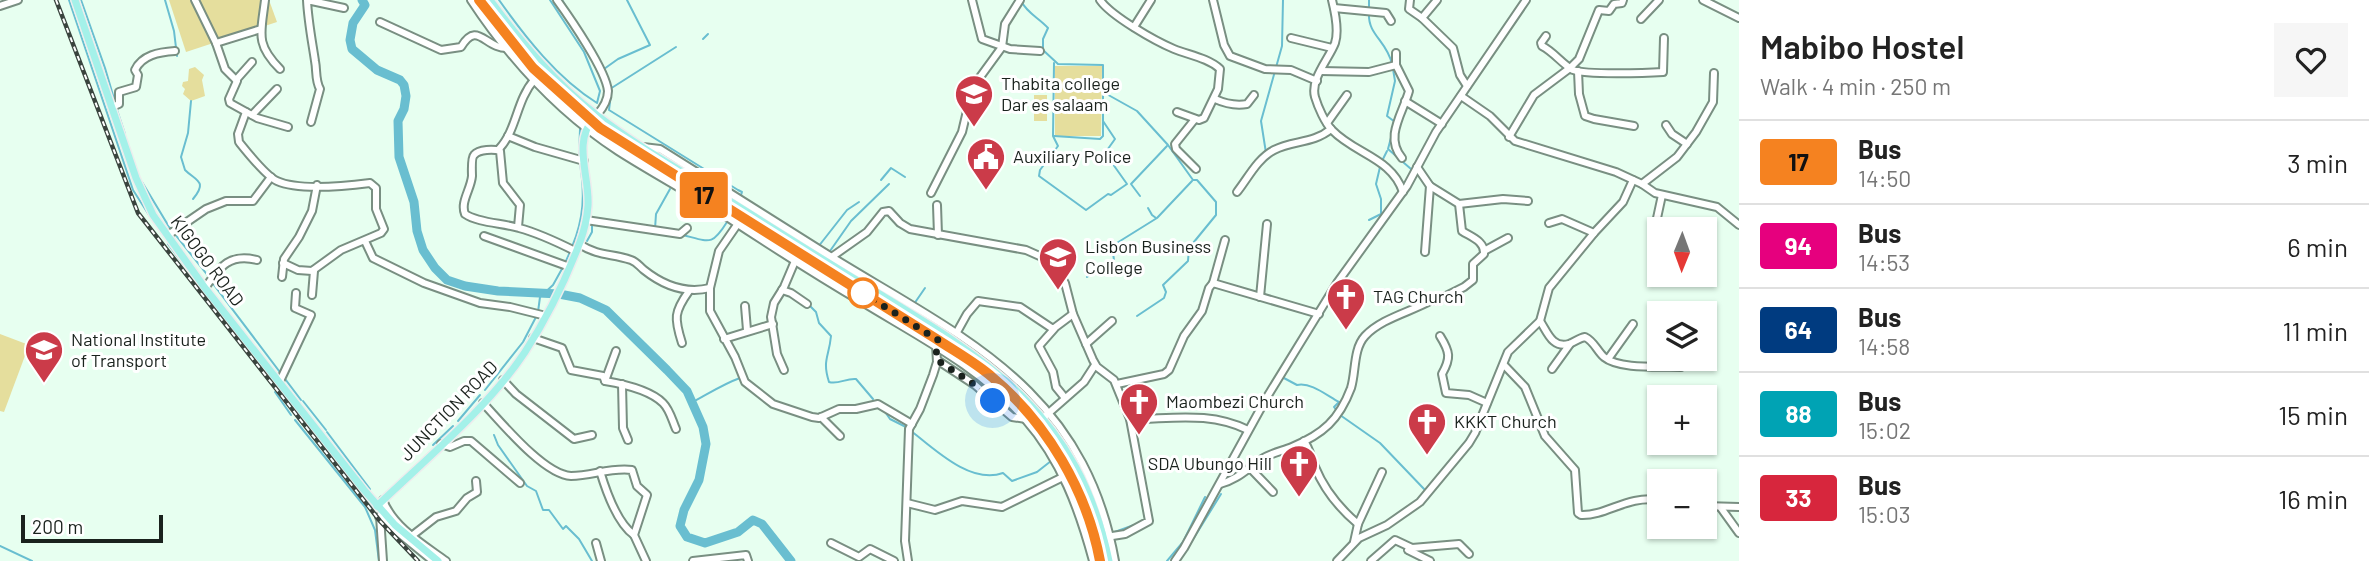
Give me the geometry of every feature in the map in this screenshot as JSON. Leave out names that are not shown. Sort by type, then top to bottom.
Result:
[{"type":"main road","name":"KIGOGO ROAD","points":[[75,0],[143,197],[168,236],[205,288],[381,508],[438,561]]},
{"type":"main road","points":[[479,0],[510,48],[592,121],[739,222],[990,376],[1015,398],[1028,418],[1049,440],[1090,522],[1100,561]]},
{"type":"main road","points":[[490,0],[540,64],[592,121],[643,147],[956,341],[1013,385],[1046,415],[1083,482],[1107,537],[1109,561]]},
{"type":"main road","points":[[569,264],[586,220],[588,198],[584,145],[592,121]]},
{"type":"main road","name":"JUNCTION ROAD","points":[[381,508],[503,380],[535,335],[569,264]]},
{"type":"street","points":[[0,6],[18,0]]},
{"type":"street","points":[[195,0],[216,43],[225,69],[236,80],[237,84],[229,101],[249,113],[288,127]]},
{"type":"street","points":[[265,0],[261,29],[264,50],[280,69]]},
{"type":"street","points":[[311,122],[320,89],[309,35],[307,0],[344,8]]},
{"type":"street","points":[[471,0],[534,80],[557,103],[592,121],[604,106],[606,84],[579,32],[557,0]]},
{"type":"street","points":[[972,0],[982,39],[1002,47],[1040,51]]},
{"type":"street","points":[[931,193],[962,132],[967,111],[967,95],[1002,47],[1005,24],[1020,0]]},
{"type":"street","points":[[1100,0],[1108,10],[1172,49],[1210,62],[1220,69]]},
{"type":"street","points":[[1134,27],[1151,0]]},
{"type":"street","points":[[1213,0],[1224,45],[1230,56],[1265,69],[1291,70],[1317,81]]},
{"type":"street","points":[[1367,0],[1367,9]]},
{"type":"street","points":[[1410,0],[1409,9],[1453,48],[1460,75],[1467,86]]},
{"type":"street","points":[[1422,18],[1437,0]]},
{"type":"street","points":[[1175,561],[1248,430],[1352,260],[1403,192],[1442,124],[1526,0]]},
{"type":"street","points":[[1509,137],[1534,95],[1574,70],[1599,10],[1609,11],[1614,4],[1622,3],[1623,0]]},
{"type":"street","points":[[1641,19],[1659,0]]},
{"type":"street","points":[[1703,0],[1739,18]]},
{"type":"street","points":[[1391,21],[1386,13],[1333,4],[1336,40],[1317,81],[1315,94],[1329,126],[1359,150],[1388,168],[1403,192]]},
{"type":"street","points":[[380,22],[441,50],[461,47],[472,34],[494,46],[510,48]]},
{"type":"street","points":[[216,43],[261,29]]},
{"type":"street","points":[[1546,36],[1541,44],[1574,70],[1585,116],[1634,126]]},
{"type":"street","points":[[1291,38],[1332,48]]},
{"type":"street","points":[[1574,70],[1663,72],[1664,38]]},
{"type":"street","points":[[112,107],[119,104],[119,93],[136,87],[138,74],[135,70],[140,61],[155,54],[175,51]]},
{"type":"street","points":[[1396,53],[1396,65],[1409,91],[1399,115],[1396,134],[1395,148],[1402,158]]},
{"type":"street","points":[[1177,112],[1195,119],[1204,118],[1215,99],[1220,69],[1230,56]]},
{"type":"street","points":[[236,80],[252,62]]},
{"type":"street","points":[[1321,71],[1369,72],[1396,65]]},
{"type":"street","points":[[1642,184],[1677,157],[1711,107],[1714,73]]},
{"type":"street","points":[[518,227],[519,202],[504,187],[499,149],[508,136],[522,96],[534,80]]},
{"type":"street","points":[[277,89],[249,113],[238,139],[277,182],[331,187],[370,183],[375,185],[376,209],[384,229],[375,237],[341,250],[314,271],[304,271],[282,262]]},
{"type":"street","points":[[1215,99],[1240,105],[1247,104],[1254,94]]},
{"type":"street","points":[[1237,192],[1271,152],[1283,146],[1311,141],[1329,126],[1347,95]]},
{"type":"street","points":[[1461,96],[1490,116],[1509,137],[1520,143],[1633,180],[1662,195],[1717,206],[1739,225]]},
{"type":"street","points":[[1405,101],[1442,124]]},
{"type":"street","points":[[1195,119],[1175,144],[1176,149],[1196,169]]},
{"type":"street","points":[[1666,125],[1672,134],[1687,144]]},
{"type":"street","points":[[508,136],[584,161]]},
{"type":"street","points":[[643,147],[660,149],[957,331],[1009,372],[1046,415],[1089,377],[1095,365]]},
{"type":"street","points":[[499,149],[472,156],[472,175],[463,210],[472,219],[518,227],[595,254],[633,261],[660,280],[689,291],[710,288]]},
{"type":"street","points":[[1417,167],[1430,186],[1459,204],[1503,199],[1528,201]]},
{"type":"street","points":[[168,236],[206,209],[226,201],[253,201],[271,177]]},
{"type":"street","points":[[1337,561],[1353,543],[1369,532],[1387,525],[1423,499],[1474,435],[1505,366],[1508,352],[1539,321],[1549,288],[1623,202],[1633,180]]},
{"type":"street","points":[[282,277],[282,262],[312,211],[317,186]]},
{"type":"street","points":[[1425,252],[1430,186]]},
{"type":"street","points":[[1657,217],[1662,195]]},
{"type":"street","points":[[1459,204],[1462,231],[1475,238],[1485,251]]},
{"type":"street","points":[[937,205],[938,234]]},
{"type":"street","points":[[833,256],[867,232],[885,211],[892,212],[898,221],[910,229],[1003,244],[1044,258],[1057,270],[1095,365],[1111,376],[1130,419],[1149,522],[1125,534],[1107,537],[1115,561]]},
{"type":"street","points":[[1549,223],[1562,219],[1594,233]]},
{"type":"street","points":[[586,220],[680,234],[687,228]]},
{"type":"street","points":[[908,561],[905,541],[909,429],[912,424],[924,400],[937,360],[937,343],[794,261],[739,222],[720,250],[710,288],[710,311],[735,357],[741,378],[753,390],[780,407],[812,417],[821,417],[835,410],[878,404],[912,424]]},
{"type":"street","points":[[1260,297],[1267,224]]},
{"type":"street","points":[[484,236],[569,264]]},
{"type":"street","points":[[1220,484],[1236,478],[1263,458],[1327,428],[1336,419],[1351,388],[1359,346],[1364,337],[1403,314],[1470,284],[1473,280],[1473,264],[1485,251],[1508,238]]},
{"type":"street","points":[[1116,384],[1157,378],[1169,370],[1184,336],[1202,311],[1213,283],[1224,240]]},
{"type":"street","points":[[365,241],[373,258],[424,283],[480,303],[545,310]]},
{"type":"street","points":[[205,288],[228,261],[236,257],[257,260]]},
{"type":"street","points":[[784,370],[777,354],[771,317],[794,261]]},
{"type":"street","points":[[312,295],[314,271]]},
{"type":"street","points":[[1213,283],[1319,314]]},
{"type":"street","points":[[782,290],[792,293],[807,304]]},
{"type":"street","points":[[682,343],[675,325],[676,316],[689,291]]},
{"type":"street","points":[[280,381],[311,315],[295,308],[296,293]]},
{"type":"street","points":[[956,341],[957,331],[978,301],[1017,306],[1054,329]]},
{"type":"street","points":[[745,306],[747,330]]},
{"type":"street","points":[[1065,398],[1056,387],[1053,372],[1039,346],[1073,314]]},
{"type":"street","points":[[1086,344],[1112,321]]},
{"type":"street","points":[[1539,321],[1551,340],[1559,344],[1570,344],[1586,337],[1608,359],[1624,365],[1647,366]]},
{"type":"street","points":[[724,339],[773,324]]},
{"type":"street","points":[[1608,359],[1633,324]]},
{"type":"street","points":[[535,335],[562,348],[570,369],[603,376],[606,381],[622,384],[661,401],[676,429]]},
{"type":"street","points":[[1440,336],[1448,355],[1448,364],[1442,374],[1446,393],[1469,395],[1487,403]]},
{"type":"street","points":[[1552,369],[1570,344]]},
{"type":"street","points":[[606,381],[616,351]]},
{"type":"street","points":[[937,360],[975,385],[1013,416],[1028,418]]},
{"type":"street","points":[[1505,366],[1525,387],[1545,436],[1575,470],[1578,513],[1590,515],[1637,499],[1647,499]]},
{"type":"street","points":[[503,380],[516,394],[571,437],[577,440],[592,435]]},
{"type":"street","points":[[622,384],[623,428],[628,440]]},
{"type":"street","points":[[483,402],[537,459],[567,475],[614,469],[632,470],[636,486],[647,495],[634,535]]},
{"type":"street","points":[[1130,419],[1197,416],[1248,430]]},
{"type":"street","points":[[821,417],[840,436]]},
{"type":"street","points":[[442,444],[448,447],[471,441],[520,483]]},
{"type":"street","points":[[1304,441],[1328,492],[1358,524]]},
{"type":"street","points":[[1250,468],[1273,492]]},
{"type":"street","points":[[600,471],[615,510],[628,531],[634,535],[646,561]]},
{"type":"street","points":[[1353,543],[1358,524],[1382,472]]},
{"type":"street","points":[[907,503],[935,510],[962,501],[1002,507],[1066,475],[1093,561]]},
{"type":"street","points":[[446,561],[411,537],[436,517],[456,511],[467,498],[477,492],[476,481]]},
{"type":"street","points":[[1717,508],[1739,507]]},
{"type":"street","points":[[381,508],[383,561]]},
{"type":"street","points":[[381,508],[433,561]]},
{"type":"street","points":[[1721,508],[1739,533]]},
{"type":"street","points":[[1387,525],[1402,547],[1430,561]]},
{"type":"street","points":[[1395,540],[1418,549],[1460,544],[1469,554]]},
{"type":"street","points":[[1371,561],[1395,540]]},
{"type":"street","points":[[596,543],[601,561]]},
{"type":"street","points":[[831,543],[859,557],[870,549],[894,561]]},
{"type":"street","points":[[693,561],[746,555],[748,561]]},
{"type":"shaded area","points":[[169,0],[269,0],[277,22],[186,52]]},
{"type":"shaded area","points":[[1055,66],[1102,66],[1101,136],[1055,136]]},
{"type":"shaded area","points":[[195,67],[204,75],[202,80],[205,96],[191,101],[183,94],[185,89],[182,86],[183,82],[188,81],[189,69]]},
{"type":"shaded area","points":[[1034,95],[1047,95],[1047,121],[1034,121]]},
{"type":"shaded area","points":[[0,334],[29,345],[4,412],[0,411]]},
{"type":"waterway","points":[[69,0],[133,190],[149,215]]},
{"type":"waterway","points":[[81,0],[115,102]]},
{"type":"waterway","points":[[165,0],[174,31],[177,56]]},
{"type":"waterway","points":[[362,0],[365,5],[353,23],[350,40],[352,49],[377,70],[400,80],[404,85],[404,109],[398,121],[399,157],[414,202],[417,231],[423,250],[435,268],[447,280],[465,286],[498,291],[559,294],[580,298],[606,310],[687,391],[703,427],[706,444],[699,480],[684,510],[680,526],[687,537],[705,543],[738,532],[753,520],[762,524],[791,561]]},
{"type":"waterway","points":[[499,0],[531,43],[569,82],[597,103],[600,91],[584,52],[550,0]]},
{"type":"waterway","points":[[562,0],[576,23]]},
{"type":"waterway","points":[[604,69],[618,59],[650,45],[627,0]]},
{"type":"waterway","points":[[1266,153],[1261,121],[1282,46],[1283,0]]},
{"type":"waterway","points":[[1369,0],[1369,8]]},
{"type":"waterway","points":[[1021,1],[1026,9],[1048,28],[1043,39],[1043,50],[1058,64],[1103,65],[1103,92],[1137,111],[1168,145],[1193,180],[1197,180],[1216,202],[1216,215],[1189,248],[1188,261],[1163,285],[1166,292],[1164,298],[1137,316]]},
{"type":"waterway","points":[[1369,14],[1371,27],[1390,56],[1392,64]]},
{"type":"waterway","points":[[703,39],[708,34]]},
{"type":"waterway","points":[[610,89],[676,47]]},
{"type":"waterway","points":[[1054,63],[1053,136],[1058,146],[1040,170],[1039,176],[1086,210],[1127,184],[1105,153],[1115,139],[1103,121],[1103,93]]},
{"type":"waterway","points":[[1393,69],[1395,81],[1387,116],[1395,122]]},
{"type":"waterway","points":[[611,94],[609,110],[742,192],[740,198]]},
{"type":"waterway","points":[[191,101],[188,133],[181,157],[185,170],[200,185],[193,199]]},
{"type":"waterway","points":[[116,107],[125,134]]},
{"type":"waterway","points":[[576,112],[584,119],[580,129],[579,158]]},
{"type":"waterway","points":[[1054,136],[1100,139],[1103,136],[1103,122]]},
{"type":"waterway","points":[[1392,134],[1388,149],[1411,169]]},
{"type":"waterway","points":[[1140,196],[1131,184],[1167,146]]},
{"type":"waterway","points":[[1383,159],[1387,151]]},
{"type":"waterway","points":[[572,247],[582,206],[580,163]]},
{"type":"waterway","points":[[1369,220],[1381,214],[1381,199],[1376,184],[1380,167]]},
{"type":"waterway","points":[[881,180],[891,168],[905,177]]},
{"type":"waterway","points":[[1087,277],[1114,260],[1112,246],[1157,218],[1192,181]]},
{"type":"waterway","points":[[142,182],[171,230]]},
{"type":"waterway","points":[[830,251],[851,221],[889,184]]},
{"type":"waterway","points":[[655,229],[656,214],[670,189]]},
{"type":"waterway","points":[[818,247],[847,210],[859,202]]},
{"type":"waterway","points":[[1148,208],[1156,218]]},
{"type":"waterway","points":[[587,241],[592,232],[592,222]]},
{"type":"waterway","points":[[683,235],[705,240],[714,239],[727,222]]},
{"type":"waterway","points":[[174,233],[209,277]]},
{"type":"waterway","points":[[168,244],[184,265]]},
{"type":"waterway","points":[[566,261],[570,252]]},
{"type":"waterway","points":[[538,312],[540,297],[553,285],[563,267]]},
{"type":"waterway","points":[[211,281],[301,400]]},
{"type":"waterway","points":[[914,304],[925,288]]},
{"type":"waterway","points":[[809,305],[816,312],[819,323],[831,336],[826,363],[829,382],[856,379],[873,399]]},
{"type":"waterway","points":[[485,390],[523,342],[536,317]]},
{"type":"waterway","points":[[1282,377],[1297,385],[1313,387],[1339,402],[1334,407],[1337,411]]},
{"type":"waterway","points":[[691,403],[740,378]]},
{"type":"waterway","points":[[275,392],[291,415]]},
{"type":"waterway","points":[[458,421],[480,395]]},
{"type":"waterway","points":[[303,401],[326,430]]},
{"type":"waterway","points":[[883,409],[890,419],[906,427]]},
{"type":"waterway","points":[[1340,415],[1380,443],[1425,490]]},
{"type":"waterway","points":[[295,420],[365,507],[375,530],[379,561]]},
{"type":"waterway","points":[[433,445],[453,426]]},
{"type":"waterway","points":[[910,430],[953,463],[978,474],[1003,473],[1012,481],[1037,472],[1051,461]]},
{"type":"waterway","points":[[327,432],[370,489]]},
{"type":"waterway","points":[[494,435],[527,486],[536,491],[543,510],[549,510],[563,529],[566,526],[579,539],[592,561]]},
{"type":"waterway","points":[[324,444],[373,507]]},
{"type":"waterway","points":[[1187,549],[1221,494]]},
{"type":"waterway","points":[[1167,561],[1183,542],[1205,497]]},
{"type":"waterway","points":[[400,521],[412,532]]},
{"type":"waterway","points":[[1112,533],[1134,525]]},
{"type":"waterway","points":[[417,536],[427,544]]},
{"type":"waterway","points":[[0,546],[32,561]]},
{"type":"railway","points":[[56,0],[138,213],[380,521],[418,561]]},
{"type":"bus line","name":"17","points":[[479,0],[533,68],[600,128],[741,219],[938,340],[1003,387],[1043,431],[1063,462],[1084,508],[1100,561]]},
{"type":"place","name":"Thabita college Dar es salaam","points":[[974,128]]},
{"type":"place","name":"Auxiliary Police","points":[[986,191]]},
{"type":"place","name":"Lisbon Business College","points":[[1058,291]]},
{"type":"place","name":"TAG Church","points":[[1346,331]]},
{"type":"place","name":"National Institute of Transport","points":[[44,384]]},
{"type":"place","name":"Maombezi Church","points":[[1139,436]]},
{"type":"place","name":"KKKT Church","points":[[1427,456]]},
{"type":"place","name":"SDA Ubungo Hill","points":[[1299,498]]},
{"type":"route","points":[[863,293],[938,340],[937,360],[975,385],[993,401]]}]
